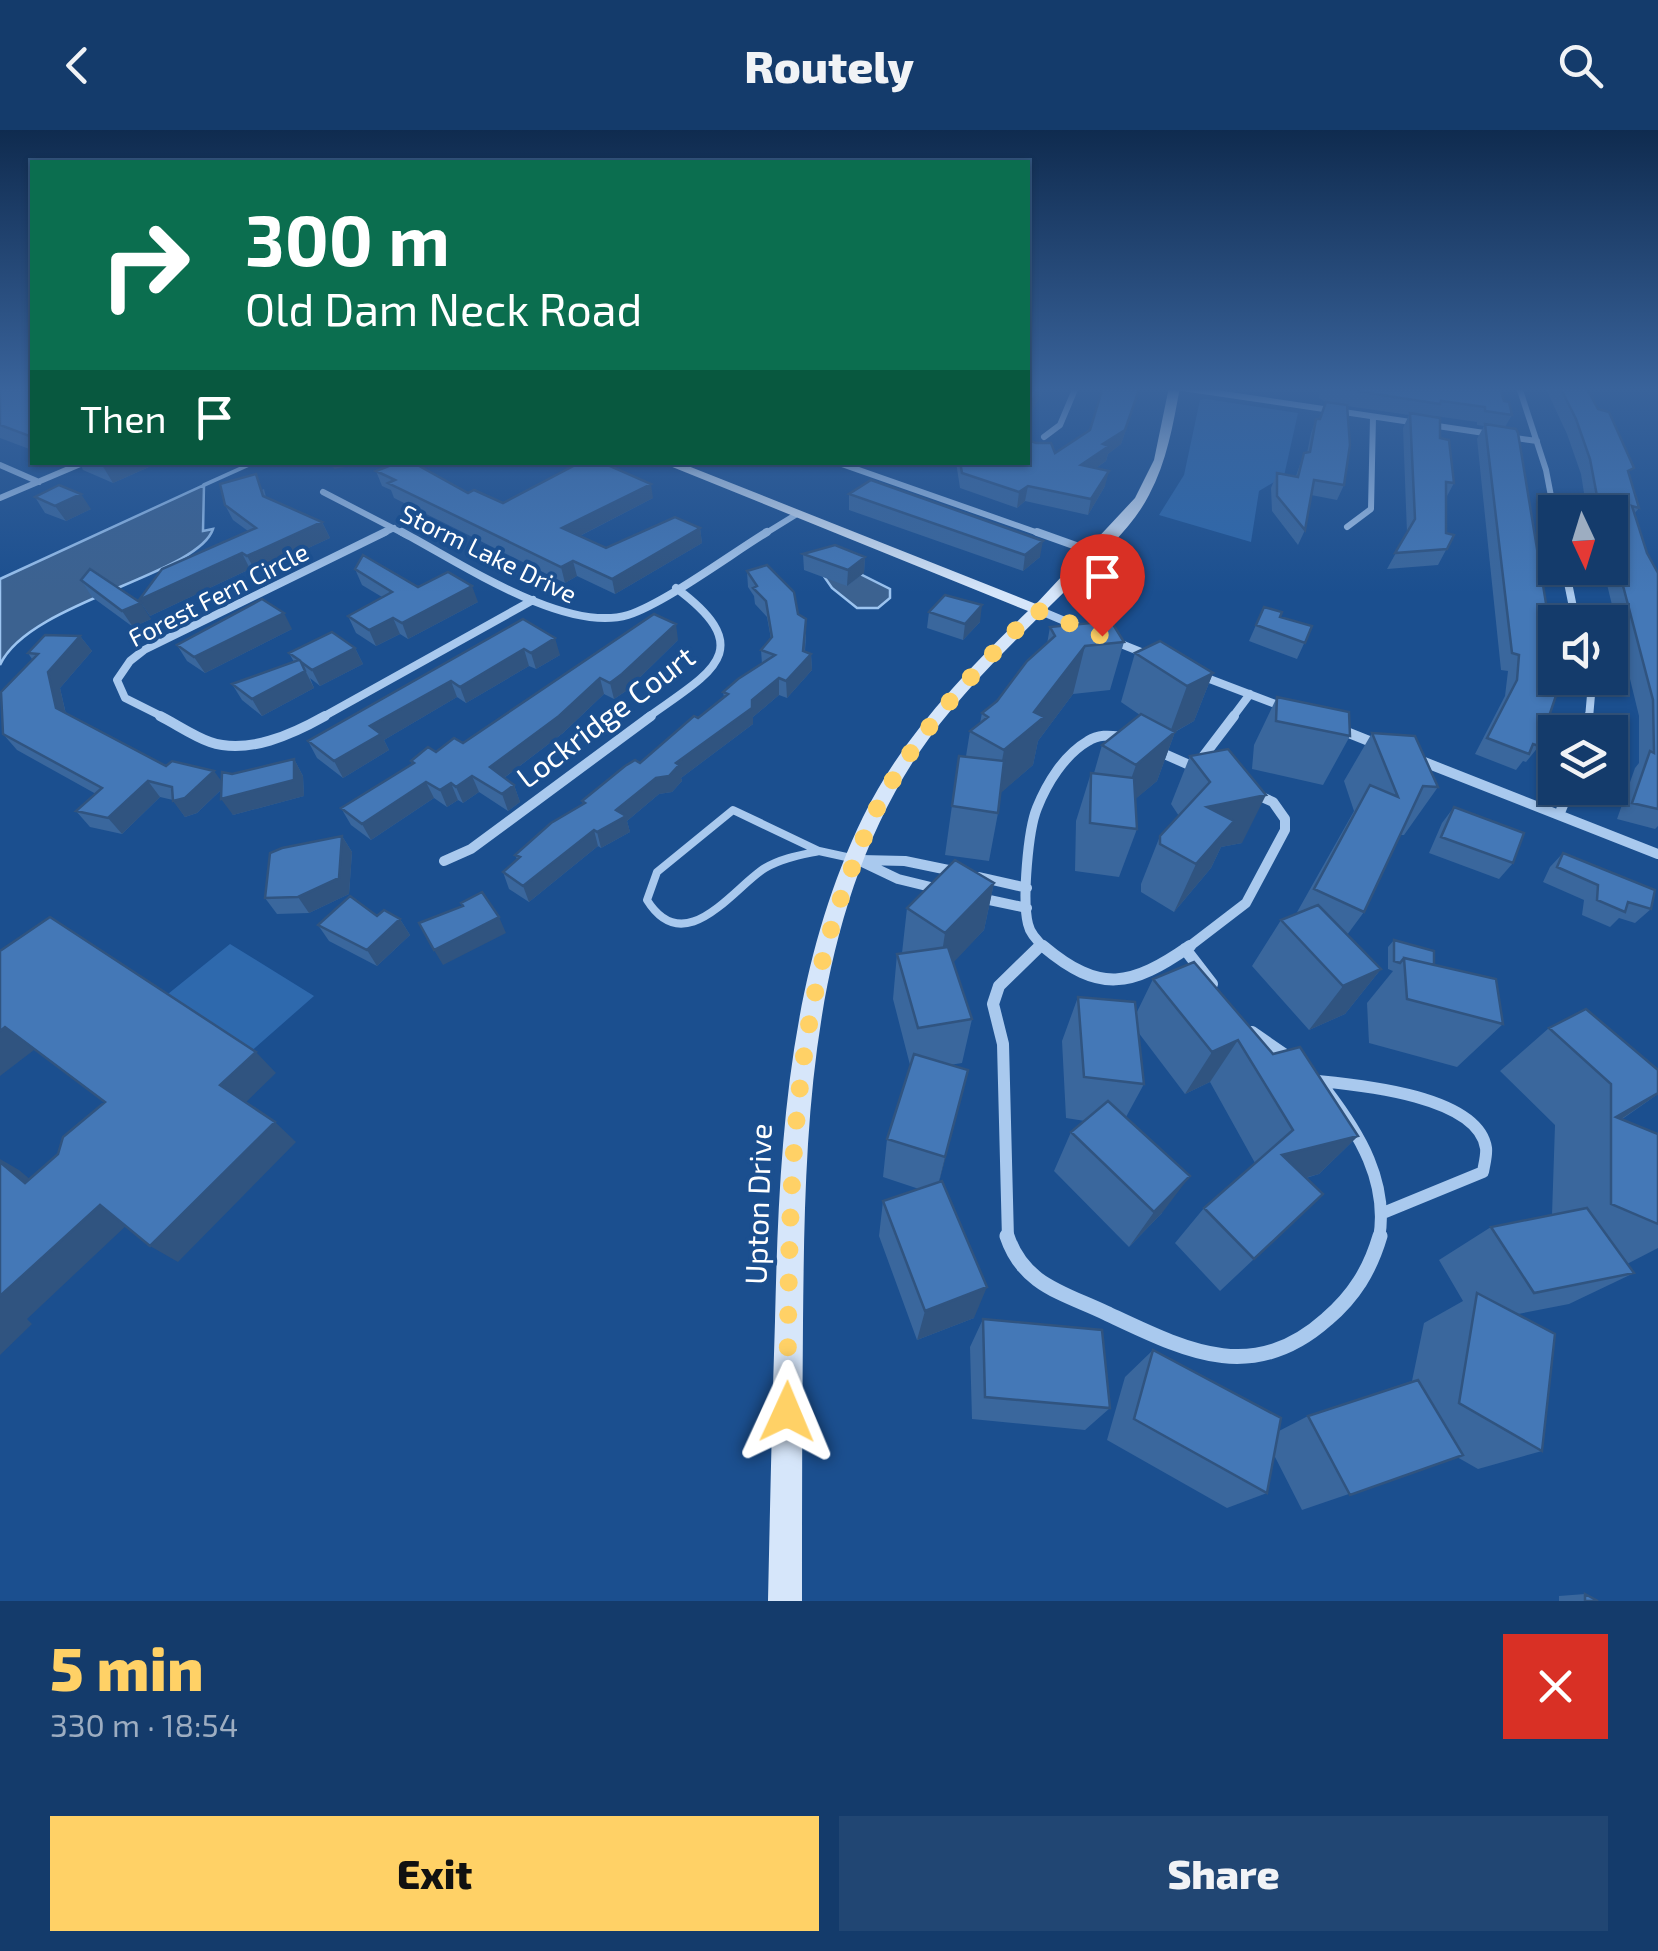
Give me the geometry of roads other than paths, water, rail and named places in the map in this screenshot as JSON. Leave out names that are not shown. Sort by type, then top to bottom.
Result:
[{"type":"main road","name":"Upton Drive","points":[[785,1601],[792,1152],[802,1060],[817,980],[837,908],[881,800],[931,723],[974,671],[1125,519],[1152,479],[1158,456]]},
{"type":"main road","points":[[674,465],[1036,610]]},
{"type":"street","points":[[1347,528],[1371,508],[1372,456]]},
{"type":"street","points":[[1540,456],[1550,495]]},
{"type":"street","points":[[0,498],[78,465]]},
{"type":"street","points":[[845,465],[1093,552]]},
{"type":"street","points":[[0,466],[38,482]]},
{"type":"street","name":"Storm Lake Drive","points":[[323,492],[534,600],[574,618],[598,620],[638,611],[797,514]]},
{"type":"street","name":"Forest Fern Circle","points":[[394,528],[144,650],[122,670],[118,680],[120,692],[131,702],[213,743],[257,744],[325,717],[534,600]]},
{"type":"street","name":"Lockridge Court","points":[[444,861],[470,849],[714,669],[723,645],[716,619],[676,588]]},
{"type":"street","points":[[1036,610],[1167,662]]},
{"type":"street","points":[[1184,668],[1302,714]]},
{"type":"street","points":[[1195,767],[1250,694]]},
{"type":"street","points":[[1320,721],[1390,748]]},
{"type":"street","points":[[1103,735],[1126,737],[1195,767],[1274,802],[1285,819],[1285,830],[1246,904],[1144,977],[1113,981],[1071,970],[1040,946],[1028,924],[1029,844],[1044,789],[1054,772],[1087,741],[1103,735]]},
{"type":"street","points":[[1407,755],[1658,854]]},
{"type":"street","points":[[1560,815],[1564,805]]},
{"type":"street","points":[[856,860],[905,860],[1027,888]]},
{"type":"street","points":[[856,860],[898,880],[954,892]]},
{"type":"street","points":[[972,896],[1028,908]]},
{"type":"street","points":[[1040,946],[1000,986],[992,1004],[1002,1044],[1005,1226],[1010,1248],[1034,1281],[1194,1350],[1230,1357],[1266,1355],[1297,1345],[1353,1297],[1371,1272],[1381,1243],[1382,1213],[1370,1159],[1336,1101],[1319,1081],[1247,1028]]},
{"type":"street","points":[[1185,950],[1222,997]]},
{"type":"street","points":[[1319,1081],[1389,1090],[1435,1103],[1460,1114],[1486,1145],[1488,1160],[1482,1172],[1382,1213]]},
{"type":"lane","points":[[819,851],[790,856],[762,869],[712,918],[674,922],[654,914],[647,900],[657,872],[733,810],[819,851],[856,860]]},
{"type":"waterway","points":[[204,485],[248,465]]}]
